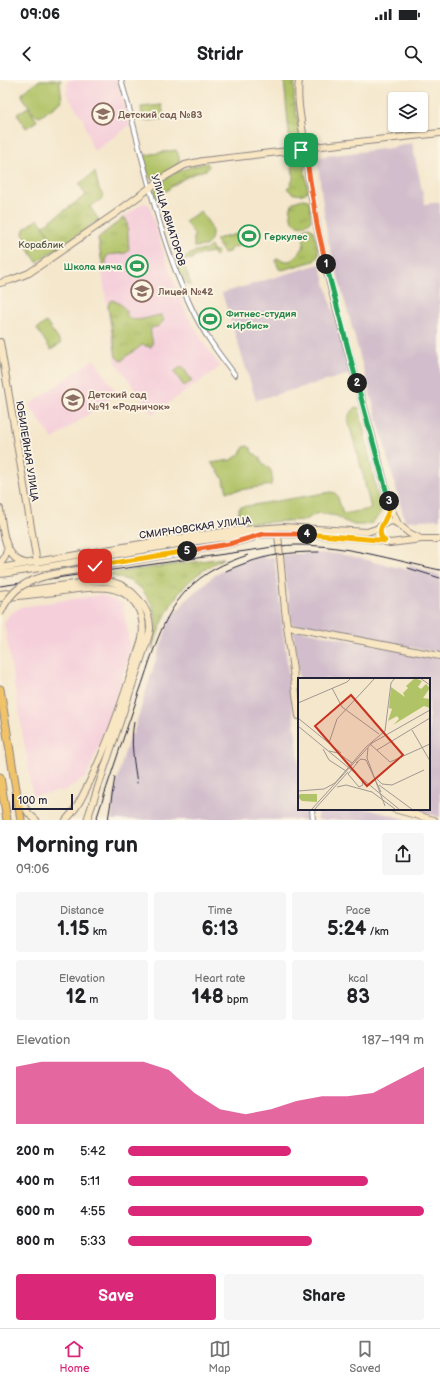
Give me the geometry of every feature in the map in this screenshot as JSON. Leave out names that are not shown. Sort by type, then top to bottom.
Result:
[{"type":"highway","points":[[0,689],[21,820]]},
{"type":"highway","points":[[0,777],[7,820]]},
{"type":"main road","points":[[299,80],[300,110],[319,237],[342,330],[390,506],[402,533],[396,542]]},
{"type":"main road","points":[[0,283],[29,272],[176,170],[193,162],[440,133]]},
{"type":"main road","name":"ЮБИЛЕЙНАЯ УЛИЦА","points":[[0,342],[37,562]]},
{"type":"main road","points":[[385,541],[380,535],[382,525],[388,515],[390,506]]},
{"type":"main road","points":[[0,509],[2,526],[11,554],[22,563],[28,564]]},
{"type":"main road","name":"СМИРНОВСКАЯ УЛИЦА","points":[[12,570],[37,562],[229,531],[283,527],[366,532],[390,521],[422,539]]},
{"type":"main road","points":[[0,614],[5,603],[14,592],[20,586],[31,580],[95,566],[229,544],[263,534]]},
{"type":"main road","name":"СМИРНОВСКАЯ УЛИЦА","points":[[12,570],[166,546],[263,534],[331,536],[378,540],[390,543],[422,539],[440,539]]},
{"type":"main road","points":[[278,534],[298,708]]},
{"type":"main road","points":[[0,564],[6,557],[8,547]]},
{"type":"main road","points":[[0,568],[12,570]]},
{"type":"main road","points":[[0,574],[12,570]]},
{"type":"main road","points":[[0,594],[92,581],[112,582],[128,589],[141,602],[149,619],[150,630],[144,650],[87,820]]},
{"type":"main road","points":[[283,584],[290,627],[291,650]]},
{"type":"main road","points":[[0,598],[92,588],[111,588],[126,594],[140,612],[143,620],[144,629],[142,639],[110,733],[97,766],[78,804],[72,815],[66,820]]},
{"type":"main road","points":[[290,627],[440,656]]},
{"type":"main road","points":[[16,792],[35,819]]},
{"type":"main road","points":[[398,810],[434,820]]},
{"type":"street","name":"УЛИЦА АВИАТОРОВ","points":[[121,80],[139,151],[170,256],[192,310],[208,337],[234,375]]},
{"type":"street","points":[[312,810],[313,820]]},
{"type":"shaded area","name":"Детский сад №83","points":[[68,80],[117,80],[130,125],[95,151],[92,147],[83,119],[66,94]]},
{"type":"shaded area","points":[[412,143],[425,204],[440,202],[440,519],[405,521],[327,236],[317,157],[391,148]]},
{"type":"shaded area","name":"Лицей №42","points":[[143,203],[149,204],[165,258],[187,314],[220,367],[153,414],[115,361],[97,237]]},
{"type":"shaded area","points":[[320,264],[350,374],[256,400],[222,293]]},
{"type":"shaded area","name":"Детский сад №91 «Родничок»","points":[[94,359],[117,394],[53,439],[29,405]]},
{"type":"shaded area","points":[[311,553],[340,554],[408,570],[409,565],[440,575],[440,653],[292,624],[282,555]]},
{"type":"shaded area","points":[[264,555],[265,559],[274,557],[298,752],[298,810],[306,810],[307,820],[113,820],[112,806],[120,769],[130,735],[133,734],[170,619],[189,597],[220,571],[244,560]]},
{"type":"shaded area","points":[[101,595],[123,604],[130,647],[105,732],[86,777],[66,790],[33,796],[4,623],[9,615],[21,607]]},
{"type":"shaded area","points":[[293,629],[440,658],[440,817],[416,810],[430,810],[430,678],[299,678]]},
{"type":"shaded area","points":[[317,810],[371,810],[409,820],[318,820]]},
{"type":"green space","points":[[40,80],[61,80],[62,101],[40,117],[35,115],[22,96],[23,92]]},
{"type":"green space","points":[[284,80],[295,80],[294,99],[301,138],[298,147],[290,144]]},
{"type":"green space","points":[[162,105],[164,119],[143,121],[141,107]]},
{"type":"green space","points":[[28,107],[37,121],[26,128],[17,114]]},
{"type":"green space","points":[[176,150],[179,156],[178,165],[156,179],[151,179],[146,168],[146,155]]},
{"type":"green space","points":[[300,153],[303,158],[308,191],[300,195],[291,192],[287,188],[291,184],[293,176],[291,159],[292,154]]},
{"type":"green space","points":[[207,163],[209,166],[206,170],[186,177],[157,198],[154,198],[158,184],[165,179],[192,166]]},
{"type":"green space","points":[[95,172],[99,189],[104,197],[90,207],[99,220],[58,248],[43,226],[86,195],[79,184]]},
{"type":"green space","points":[[303,199],[308,200],[310,205],[311,221],[306,225],[301,226],[293,222],[290,213],[293,202]]},
{"type":"green space","points":[[201,211],[211,228],[212,237],[206,246],[194,247],[194,234],[185,221]]},
{"type":"green space","points":[[123,218],[126,219],[127,222],[129,250],[126,253],[108,255],[106,258],[106,264],[103,265],[98,238]]},
{"type":"green space","name":"Кораблик","points":[[38,219],[58,248],[37,262],[27,247],[29,244],[23,234],[24,229]]},
{"type":"green space","points":[[309,227],[313,230],[318,248],[318,256],[314,261],[282,270],[279,269],[276,259],[289,261],[297,256],[304,245],[304,240],[301,233],[302,230]]},
{"type":"green space","points":[[237,234],[241,245],[231,248],[229,252],[224,253],[216,239]]},
{"type":"green space","points":[[211,246],[213,251],[217,251],[218,253],[215,256],[212,252],[194,256],[192,259],[183,262],[191,285],[188,285],[179,274],[174,259],[186,257],[196,251],[206,250]]},
{"type":"green space","points":[[112,300],[118,302],[125,310],[127,316],[131,318],[144,319],[161,315],[164,320],[159,326],[151,328],[151,347],[142,345],[121,361],[116,357],[108,306]]},
{"type":"green space","points":[[46,322],[61,343],[51,350],[37,329]]},
{"type":"green space","points":[[182,366],[192,381],[184,386],[174,372]]},
{"type":"green space","points":[[356,407],[359,408],[381,513],[372,523],[354,525],[337,516],[318,513],[305,520],[251,523],[241,518],[239,508],[241,507],[331,492],[337,495],[343,514],[371,509],[348,420],[349,415]]},
{"type":"green space","points":[[247,446],[251,448],[252,453],[258,456],[269,468],[272,473],[271,485],[227,492],[221,476],[211,463],[231,460],[239,455],[244,447]]},
{"type":"green space","points":[[224,558],[196,575],[178,595],[170,606],[152,649],[156,620],[152,604],[141,588],[128,580],[104,574]]},
{"type":"railway","points":[[0,586],[292,545],[351,550],[440,570]]},
{"type":"railway","points":[[226,571],[261,558],[283,554],[319,552]]},
{"type":"railway","points":[[96,820],[153,651],[170,613],[186,591],[200,578],[231,561],[248,555]]},
{"type":"railway","points":[[408,568],[440,578]]},
{"type":"railway","points":[[134,722],[132,745],[137,783]]},
{"type":"railway","points":[[108,820],[115,777]]},
{"type":"place","name":"Детский сад №83","points":[[103,114]]},
{"type":"place","name":"Геркулес","points":[[249,236]]},
{"type":"place","name":"Школа мяча","points":[[137,266]]},
{"type":"place","name":"Лицей №42","points":[[142,291]]},
{"type":"place","name":"Фитнес-студия «Ирбис»","points":[[210,319]]},
{"type":"place","name":"Детский сад №91 «Родничок»","points":[[73,400]]},
{"type":"route","points":[[95,566],[229,544],[263,534],[297,534],[385,541],[380,535],[380,529],[388,515],[390,506],[342,330],[319,237],[305,148],[301,150]]}]
